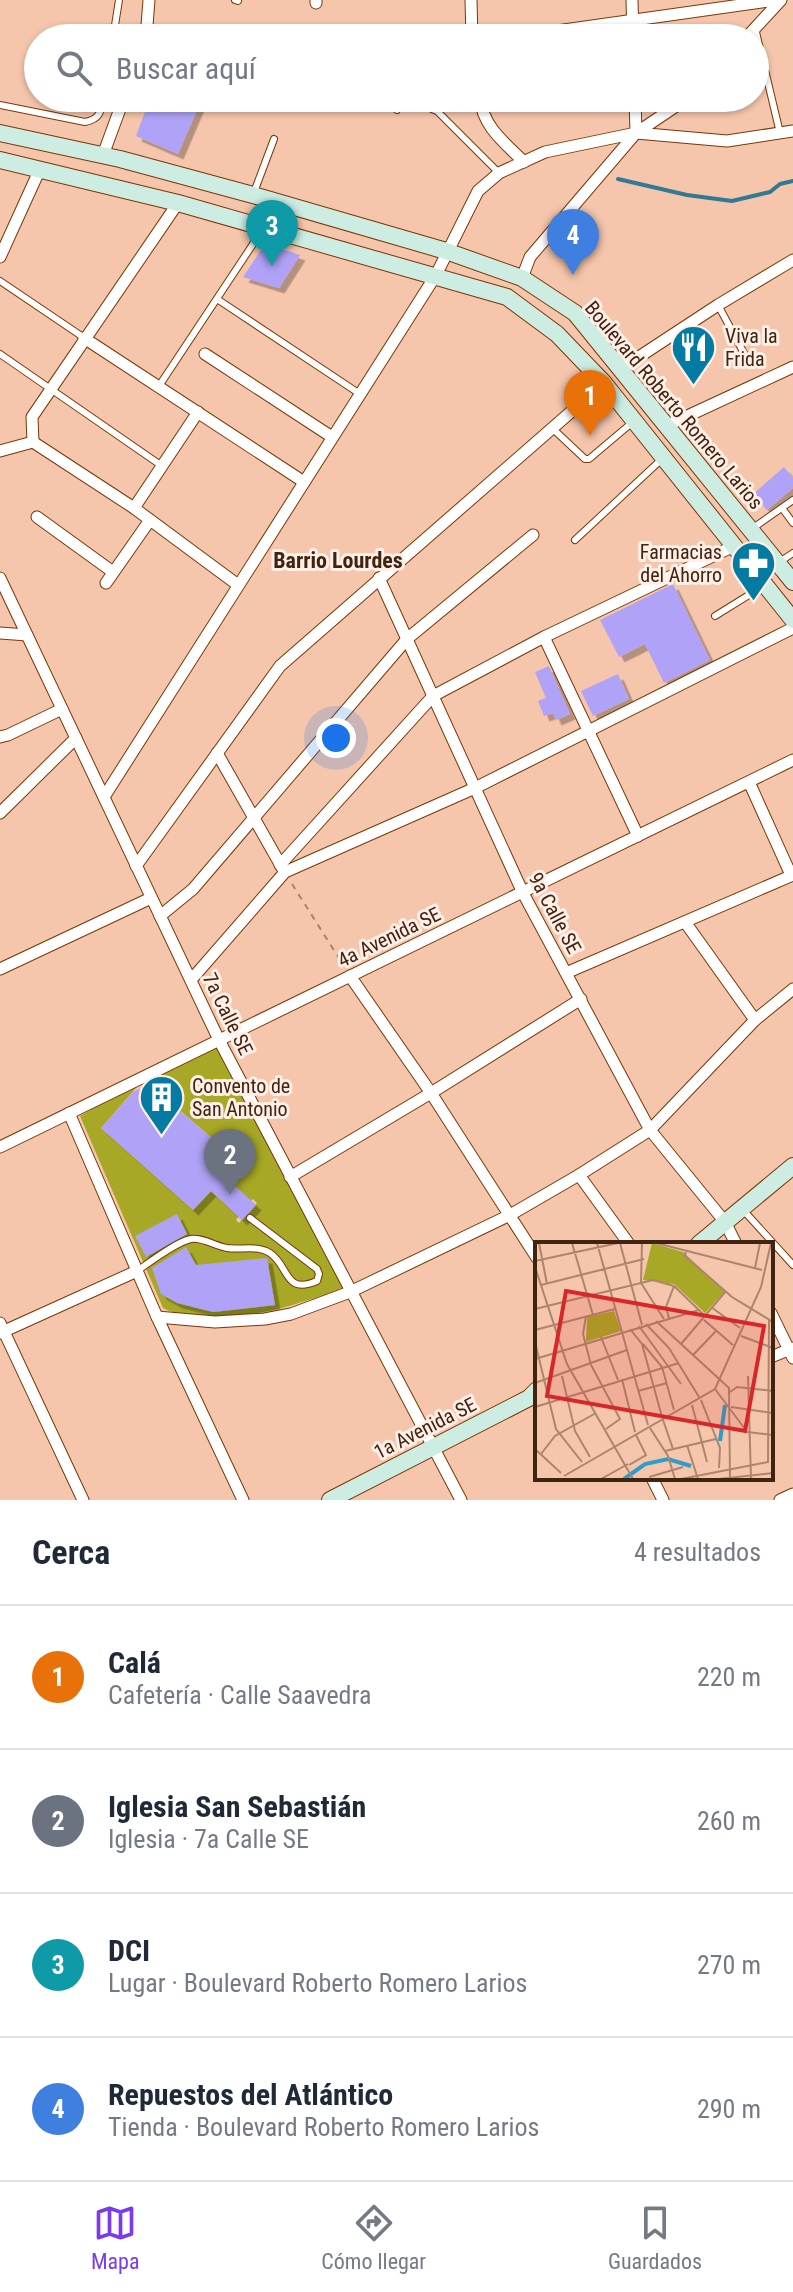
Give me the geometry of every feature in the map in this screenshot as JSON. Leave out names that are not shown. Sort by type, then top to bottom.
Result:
[{"type":"main road","name":"Boulevard Roberto Romero Larios","points":[[0,133],[103,155],[253,195],[446,251],[522,278],[575,313],[793,582]]},
{"type":"main road","name":"Boulevard Roberto Romero Larios","points":[[0,160],[178,203],[507,297],[557,334],[604,383],[793,620]]},
{"type":"main road","points":[[701,1242],[793,1166]]},
{"type":"main road","name":"1a Avenida SE","points":[[330,1500],[529,1398],[535,1392]]},
{"type":"street","points":[[147,24],[149,0]]},
{"type":"street","points":[[471,0],[472,24]]},
{"type":"street","points":[[632,0],[633,24]]},
{"type":"street","points":[[595,24],[778,0]]},
{"type":"street","points":[[758,24],[778,0]]},
{"type":"street","points":[[103,155],[119,112]]},
{"type":"street","points":[[482,112],[489,126],[524,162]]},
{"type":"street","points":[[635,112],[636,133]]},
{"type":"street","points":[[522,278],[530,257],[636,133],[667,112]]},
{"type":"street","points":[[104,797],[436,275],[478,191],[499,173],[545,152],[636,133],[727,141],[793,131]]},
{"type":"street","points":[[0,257],[40,169]]},
{"type":"street","points":[[33,442],[32,417],[178,203]]},
{"type":"street","points":[[622,368],[793,260]]},
{"type":"street","points":[[84,338],[304,482]]},
{"type":"street","points":[[205,354],[332,437]]},
{"type":"street","points":[[668,425],[793,367]]},
{"type":"street","points":[[136,866],[280,666],[604,383]]},
{"type":"street","points":[[134,508],[198,412]]},
{"type":"street","points":[[0,451],[33,442],[134,508],[238,585]]},
{"type":"street","points":[[37,517],[113,572]]},
{"type":"street","points":[[106,583],[150,520]]},
{"type":"street","points":[[160,916],[193,889],[407,639],[533,535]]},
{"type":"street","points":[[191,980],[282,869],[433,696],[544,637],[734,546]]},
{"type":"street","name":"7a Calle SE","points":[[0,578],[219,1040],[461,1500]]},
{"type":"street","name":"9a Calle SE","points":[[379,578],[523,893],[650,1130],[725,1222],[735,1242]]},
{"type":"street","points":[[282,869],[475,788],[793,628]]},
{"type":"street","points":[[0,633],[27,635]]},
{"type":"street","points":[[544,637],[638,836]]},
{"type":"street","points":[[0,737],[62,709]]},
{"type":"street","points":[[0,813],[76,738]]},
{"type":"street","points":[[217,753],[282,869]]},
{"type":"street","name":"4a Avenida SE","points":[[0,1147],[793,760]]},
{"type":"street","points":[[566,973],[792,875],[749,782]]},
{"type":"street","points":[[0,969],[151,898]]},
{"type":"street","points":[[685,922],[755,1020]]},
{"type":"street","points":[[350,976],[431,1093],[535,1255]]},
{"type":"street","points":[[157,1317],[215,1322],[291,1314],[350,1292],[510,1215],[650,1130],[755,1020],[793,989]]},
{"type":"street","points":[[290,1177],[581,999]]},
{"type":"street","points":[[69,1113],[157,1317],[243,1500]]},
{"type":"street","points":[[579,1175],[628,1242]]},
{"type":"street","points":[[83,1500],[1,1329],[137,1271]]},
{"type":"street","points":[[773,1317],[792,1352]]},
{"type":"street","points":[[653,1480],[663,1500]]},
{"type":"street","points":[[780,1500],[793,1494]]},
{"type":"lane","points":[[115,24],[119,0]]},
{"type":"lane","points":[[769,87],[780,133]]},
{"type":"lane","points":[[0,105],[24,110]]},
{"type":"lane","points":[[35,112],[85,122],[95,120],[100,112]]},
{"type":"lane","points":[[438,112],[499,173]]},
{"type":"lane","points":[[253,195],[274,139]]},
{"type":"lane","points":[[159,386],[264,227]]},
{"type":"lane","points":[[0,281],[84,338]]},
{"type":"lane","points":[[217,299],[360,394]]},
{"type":"lane","points":[[718,305],[746,357]]},
{"type":"lane","points":[[0,354],[162,466]]},
{"type":"lane","points":[[552,428],[585,459],[589,459],[634,421]]},
{"type":"lane","points":[[575,540],[663,458]]},
{"type":"lane","points":[[751,529],[793,500]]},
{"type":"lane","points":[[782,508],[793,523]]},
{"type":"lane","points":[[778,563],[793,553]]},
{"type":"lane","points":[[715,616],[765,585]]},
{"type":"lane","points":[[741,1208],[772,1242]]},
{"type":"lane","points":[[137,1271],[184,1241],[195,1239],[229,1248],[266,1251],[273,1255],[292,1282],[298,1285],[317,1281],[317,1269],[250,1218]]},
{"type":"lane","points":[[773,1243],[793,1265]]},
{"type":"path","points":[[282,869],[350,976]]},
{"type":"shaded area","points":[[217,1045],[345,1287],[279,1309],[230,1317],[183,1315],[163,1308],[80,1116],[144,1079]],"holes":[[[144,1079],[221,1146],[208,1161],[257,1203],[239,1223],[236,1220],[239,1216],[211,1191],[193,1210],[101,1128]]]},
{"type":"building","points":[[145,112],[196,112],[178,154],[136,136]]},
{"type":"building","points":[[265,244],[300,255],[279,288],[243,277]]},
{"type":"building","points":[[784,467],[793,478],[793,488],[767,510],[753,494]]},
{"type":"building","points":[[673,584],[710,660],[664,683],[645,644],[619,657],[600,620]]},
{"type":"building","points":[[549,666],[570,714],[556,720],[553,713],[544,716],[538,701],[546,698],[535,672]]},
{"type":"building","points":[[618,674],[629,699],[593,716],[581,691]]},
{"type":"building","name":"Convento de San Antonio","points":[[149,1084],[221,1146],[208,1161],[256,1205],[242,1220],[211,1191],[193,1210],[101,1128],[133,1092]]},
{"type":"building","points":[[177,1214],[187,1234],[146,1257],[135,1236]]},
{"type":"building","points":[[186,1247],[196,1265],[267,1258],[275,1305],[213,1312],[177,1303],[161,1294],[152,1268]]},
{"type":"waterway","points":[[618,179],[687,195],[732,201],[770,192],[780,184],[793,181]]},
{"type":"place","name":"DCI","points":[[272,266]]},
{"type":"place","name":"Repuestos del Atlántico","points":[[573,275]]},
{"type":"place","name":"Viva la Frida","points":[[694,386]]},
{"type":"place","name":"Calá","points":[[590,436]]},
{"type":"place","name":"Farmacias del Ahorro","points":[[753,603]]},
{"type":"place","name":"Convento de San Antonio","points":[[161,1137]]},
{"type":"place","name":"Iglesia San Sebastián","points":[[230,1195]]},
{"type":"district","name":"Barrio Lourdes","points":[[338,560]]}]
